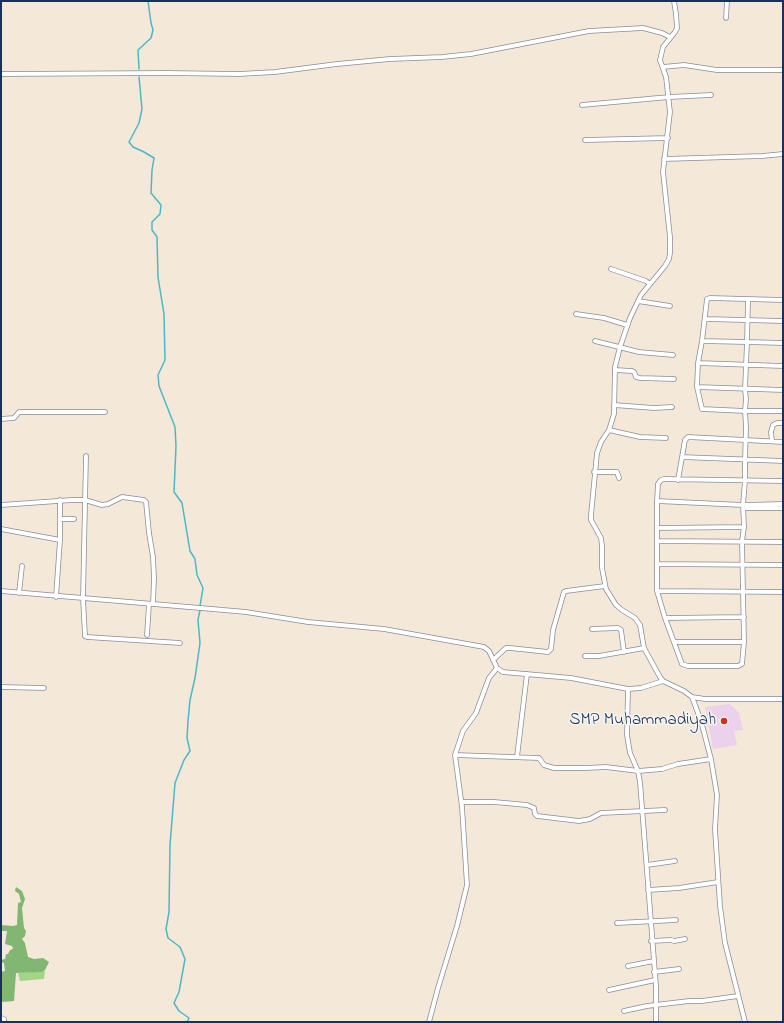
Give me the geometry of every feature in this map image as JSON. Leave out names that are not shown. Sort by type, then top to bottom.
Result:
[{"type":"street","points":[[1,74],[239,74],[275,72],[390,59],[442,57],[471,54],[589,31],[643,28],[666,35],[675,32],[677,28],[674,1]]},
{"type":"street","points":[[726,18],[727,1]]},
{"type":"street","points":[[666,35],[660,60],[666,77],[670,112],[663,172],[670,237],[670,253],[669,259],[665,266],[648,282],[624,323],[617,347],[614,414],[609,430],[598,449],[594,472],[591,515],[601,538],[602,568],[605,586],[616,605],[635,618],[640,625],[644,648],[660,677],[663,681],[692,698],[701,721],[711,759],[717,795],[715,829],[720,906],[725,943],[745,1022]]},
{"type":"street","points":[[663,67],[684,65],[717,70],[783,70]]},
{"type":"street","points":[[582,105],[669,97],[711,95]]},
{"type":"street","points":[[585,140],[668,138]]},
{"type":"street","points":[[664,159],[783,154]]},
{"type":"street","points":[[611,269],[648,282]]},
{"type":"street","points":[[783,300],[707,299],[706,319],[698,363],[697,387],[702,409],[783,411]]},
{"type":"street","points":[[748,300],[745,389],[746,440],[745,460],[745,481],[744,527],[742,541],[744,591],[743,662],[741,665],[684,666],[681,662],[665,618],[657,591],[657,501],[659,482],[664,479],[678,480],[745,481],[783,481]]},
{"type":"street","points":[[638,301],[670,306]]},
{"type":"street","points":[[576,314],[604,318],[624,323]]},
{"type":"street","points":[[706,319],[783,321]]},
{"type":"street","points":[[595,341],[639,352],[673,355]]},
{"type":"street","points":[[702,341],[783,342]]},
{"type":"street","points":[[698,363],[783,366]]},
{"type":"street","points":[[615,370],[632,371],[636,377],[640,378],[674,379]]},
{"type":"street","points":[[697,387],[783,390]]},
{"type":"street","points":[[614,405],[672,408]]},
{"type":"street","points":[[1,419],[15,418],[19,412],[105,412]]},
{"type":"street","points":[[772,441],[771,432],[773,425],[783,423]]},
{"type":"street","points":[[609,430],[640,437],[666,438]]},
{"type":"street","points":[[678,480],[685,439],[688,437],[783,442]]},
{"type":"street","points":[[86,456],[82,598],[85,635],[87,637],[180,643]]},
{"type":"street","points":[[682,457],[783,461]]},
{"type":"street","points":[[594,472],[617,472],[620,478]]},
{"type":"street","points":[[1,504],[85,500],[102,505],[108,504],[122,497],[145,500],[154,578],[147,635]]},
{"type":"street","points":[[56,597],[61,519],[60,500]]},
{"type":"street","points":[[657,501],[783,508]]},
{"type":"street","points":[[744,506],[783,504]]},
{"type":"street","points":[[61,519],[74,519]]},
{"type":"street","points":[[657,528],[744,527]]},
{"type":"street","points":[[1,529],[60,540]]},
{"type":"street","points":[[657,541],[783,542]]},
{"type":"street","points":[[657,564],[783,565]]},
{"type":"street","points":[[19,593],[22,566]]},
{"type":"street","points":[[493,660],[506,648],[548,652],[564,592],[605,586]]},
{"type":"street","points":[[1,591],[56,597],[219,609],[308,622],[384,629],[484,647],[488,649],[497,668],[503,672],[571,678],[628,690],[641,688],[663,681]]},
{"type":"street","points":[[657,591],[783,592]]},
{"type":"street","points":[[665,618],[744,617]]},
{"type":"street","points":[[592,629],[618,628],[621,630],[624,652]]},
{"type":"street","points":[[674,642],[744,642]]},
{"type":"street","points":[[585,656],[599,656],[644,648]]},
{"type":"street","points":[[429,1022],[457,926],[466,885],[462,802],[455,755],[463,731],[476,714],[489,678],[497,668]]},
{"type":"street","points":[[517,757],[527,674]]},
{"type":"street","points":[[1,687],[44,688]]},
{"type":"street","points":[[628,690],[627,735],[632,758],[638,771],[643,811],[651,940],[654,962],[656,1022]]},
{"type":"street","points":[[692,698],[783,699]]},
{"type":"street","points":[[455,755],[539,758],[544,765],[554,768],[606,767],[638,771],[662,769],[678,764],[711,759]]},
{"type":"street","points":[[462,802],[494,802],[527,805],[534,808],[537,816],[579,821],[588,820],[601,813],[666,810]]},
{"type":"street","points":[[647,865],[675,861]]},
{"type":"street","points":[[648,890],[679,888],[718,882]]},
{"type":"street","points":[[617,923],[676,920]]},
{"type":"street","points":[[651,940],[674,941],[685,939]]},
{"type":"street","points":[[628,966],[654,962]]},
{"type":"street","points":[[654,972],[679,969]]},
{"type":"street","points":[[609,990],[655,980]]},
{"type":"street","points":[[624,1011],[641,1007],[738,996]]},
{"type":"street","points":[[1,1018],[4,1019],[4,1022]]},
{"type":"shaded area","name":"SMP Muhammadiyah","points":[[730,704],[739,713],[743,730],[734,731],[737,745],[713,749],[705,707]]},
{"type":"green space","points":[[16,887],[22,891],[25,899],[22,908],[24,928],[26,931],[25,936],[22,939],[25,943],[28,957],[34,959],[43,958],[49,962],[45,970],[42,972],[16,973],[14,1001],[1,1002],[1,972],[5,971],[4,963],[1,962],[1,960],[5,959],[6,954],[13,949],[12,946],[5,944],[7,931],[1,931],[1,925],[17,925],[18,903],[21,902],[19,894],[15,891]]},
{"type":"green space","points":[[45,971],[44,979],[20,981],[18,973]]},
{"type":"waterway","points":[[139,69],[138,50],[151,38],[153,30],[148,1]]},
{"type":"waterway","points":[[139,77],[142,109],[139,123],[129,142],[133,147],[154,158],[151,193],[161,205],[160,214],[152,222],[152,230],[157,237],[158,277],[164,314],[165,360],[158,375],[159,386],[175,427],[176,446],[174,492],[182,503],[190,551],[195,559],[197,575],[203,588],[200,606]]},
{"type":"waterway","points":[[187,1022],[189,1018],[179,1011],[174,1003],[179,992],[185,959],[180,947],[168,938],[166,929],[169,912],[170,845],[175,783],[184,760],[190,751],[187,738],[188,721],[190,700],[200,643],[198,620],[200,610]]},
{"type":"place","name":"SMP Muhammadiyah","points":[[724,721]]}]
